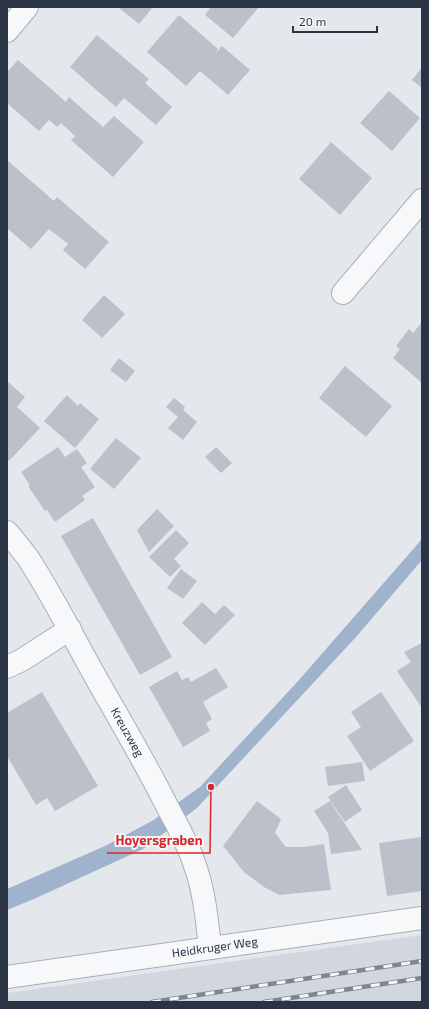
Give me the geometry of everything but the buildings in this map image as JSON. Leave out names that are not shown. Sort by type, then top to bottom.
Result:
[{"type":"street","points":[[7,31],[27,7]]},
{"type":"street","points":[[343,293],[422,200]]},
{"type":"street","name":"Kreuzweg","points":[[7,532],[27,557],[70,629],[104,692],[126,728],[183,836],[193,859],[200,883],[206,912],[210,948]]},
{"type":"street","points":[[7,667],[22,660],[70,629]]},
{"type":"street","name":"Heidkruger Weg","points":[[7,977],[422,918]]},
{"type":"shaded area","points":[[422,935],[422,1002],[7,1002],[7,993]]},
{"type":"water","points":[[422,539],[422,560],[356,637],[197,808],[143,849],[7,910],[7,889],[105,846],[152,821],[200,787],[299,680]]},
{"type":"railway","points":[[152,1002],[422,961]]},
{"type":"railway","points":[[264,1002],[422,978]]},
{"type":"place","name":"Hoyersgraben","points":[[211,787]]}]
